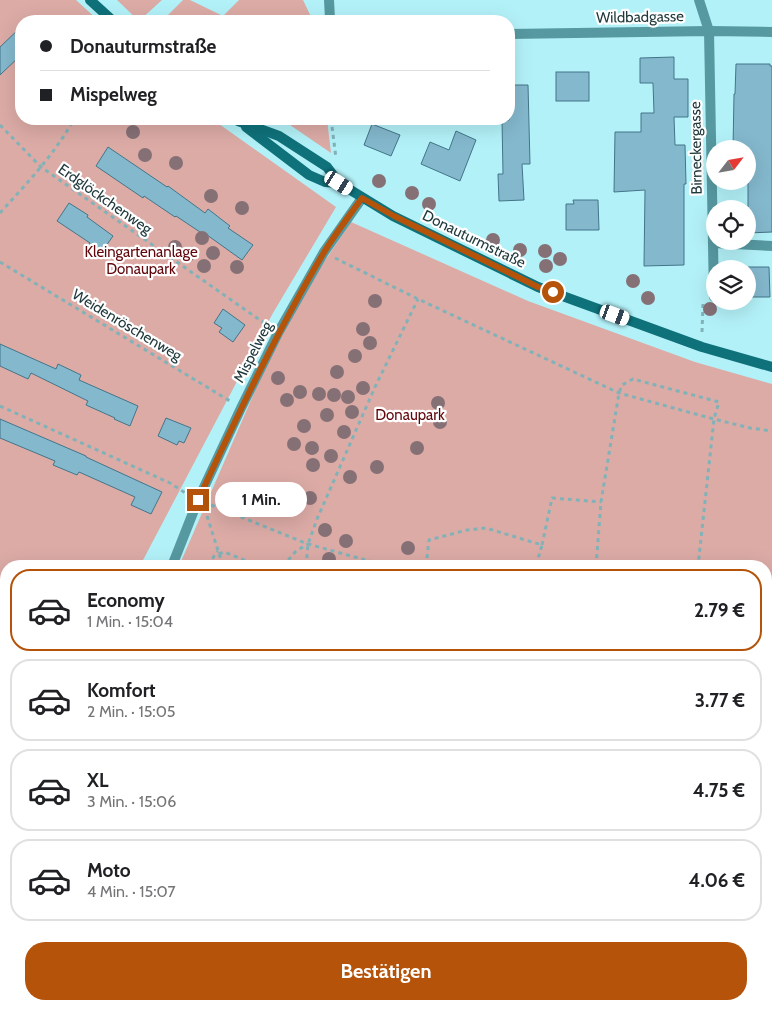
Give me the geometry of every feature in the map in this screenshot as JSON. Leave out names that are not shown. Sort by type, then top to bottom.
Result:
[{"type":"main road","points":[[90,0],[106,15]]},
{"type":"main road","name":"Donauturmstraße","points":[[242,125],[309,175],[324,182],[339,183]]},
{"type":"main road","name":"Donauturmstraße","points":[[249,125],[279,136],[327,167],[339,183],[394,216],[538,287],[702,347],[772,367]]},
{"type":"street","points":[[329,0],[330,15]]},
{"type":"street","name":"Birneckergasse","points":[[700,0],[709,31],[712,200]]},
{"type":"street","name":"Wildbadgasse","points":[[515,34],[772,32]]},
{"type":"street","name":"Mispelweg","points":[[174,560],[198,500],[278,333],[324,252],[362,198]]},
{"type":"street","points":[[756,245],[772,246]]},
{"type":"path","name":"Erdglöckchenweg","points":[[0,125],[41,168],[278,333]]},
{"type":"path","points":[[0,212],[41,168],[71,125]]},
{"type":"path","points":[[332,125],[339,183]]},
{"type":"path","points":[[324,252],[418,299],[619,393],[750,428],[772,430]]},
{"type":"path","name":"Weidenröschenweg","points":[[0,262],[242,408]]},
{"type":"path","points":[[307,560],[308,544],[317,520],[375,387],[418,299]]},
{"type":"path","points":[[702,332],[703,304],[706,302]]},
{"type":"path","points":[[597,560],[602,502],[619,393],[622,385],[634,379],[719,402],[714,419],[699,560]]},
{"type":"path","points":[[0,406],[170,483],[198,500],[308,544],[365,560]]},
{"type":"path","points":[[538,560],[552,498],[602,502]]},
{"type":"path","points":[[198,500],[208,519],[221,560]]},
{"type":"path","points":[[427,560],[429,540],[467,530],[486,528],[542,545]]},
{"type":"path","points":[[288,560],[296,551],[308,544]]},
{"type":"path","points":[[212,560],[215,554],[224,552],[244,560]]},
{"type":"green space","name":"Kleingartenanlage Donaupark","points":[[0,0],[76,0],[92,15],[15,15],[15,125],[220,125],[336,207],[273,313],[143,560],[0,560]]},
{"type":"green space","points":[[117,0],[162,0],[146,15],[133,15]]},
{"type":"green space","points":[[183,0],[190,0],[221,15],[168,15]]},
{"type":"green space","points":[[239,0],[303,0],[310,15],[224,15]]},
{"type":"green space","points":[[290,125],[328,125],[331,153]]},
{"type":"green space","name":"Donaupark","points":[[351,222],[528,301],[695,362],[772,384],[772,560],[182,560],[277,340],[307,287]]},
{"type":"building","points":[[15,33],[15,61],[0,75],[0,47]]},
{"type":"building","points":[[674,57],[674,79],[688,79],[688,117],[674,117],[675,145],[685,145],[684,265],[644,266],[645,190],[614,192],[615,132],[641,132],[641,113],[654,113],[653,83],[640,83],[640,58]]},
{"type":"building","points":[[736,64],[770,64],[772,66],[772,232],[756,233],[756,200],[748,200],[748,190],[756,190],[756,140],[733,140]]},
{"type":"building","points":[[556,72],[589,72],[589,101],[556,101]]},
{"type":"building","points":[[515,85],[528,85],[530,164],[522,164],[524,200],[499,201],[498,174],[503,174],[502,125],[515,125]]},
{"type":"building","points":[[372,125],[400,135],[391,156],[364,145]]},
{"type":"building","points":[[456,131],[476,140],[460,181],[421,164],[430,142],[449,150]]},
{"type":"building","points":[[108,147],[168,186],[205,213],[208,209],[230,226],[228,228],[253,245],[242,260],[207,235],[175,217],[144,196],[143,198],[96,166]]},
{"type":"building","points":[[573,200],[598,200],[599,230],[566,230],[566,204],[574,204]]},
{"type":"building","points":[[69,203],[88,215],[87,217],[113,236],[101,253],[89,245],[90,243],[57,221]]},
{"type":"building","points":[[756,267],[769,267],[770,297],[756,297]]},
{"type":"building","points":[[223,309],[245,325],[233,342],[219,332],[222,328],[214,323]]},
{"type":"building","points":[[0,344],[56,369],[58,364],[81,375],[79,380],[138,406],[130,426],[86,405],[88,401],[31,373],[28,379],[0,366]]},
{"type":"building","points":[[166,418],[191,428],[184,443],[179,441],[177,445],[158,436]]},
{"type":"building","points":[[0,419],[86,456],[162,492],[151,514],[131,505],[135,497],[79,472],[77,475],[53,465],[55,461],[0,438]]},
{"type":"route","points":[[198,500],[278,333],[324,252],[362,198],[394,216],[538,287],[553,292]]}]
